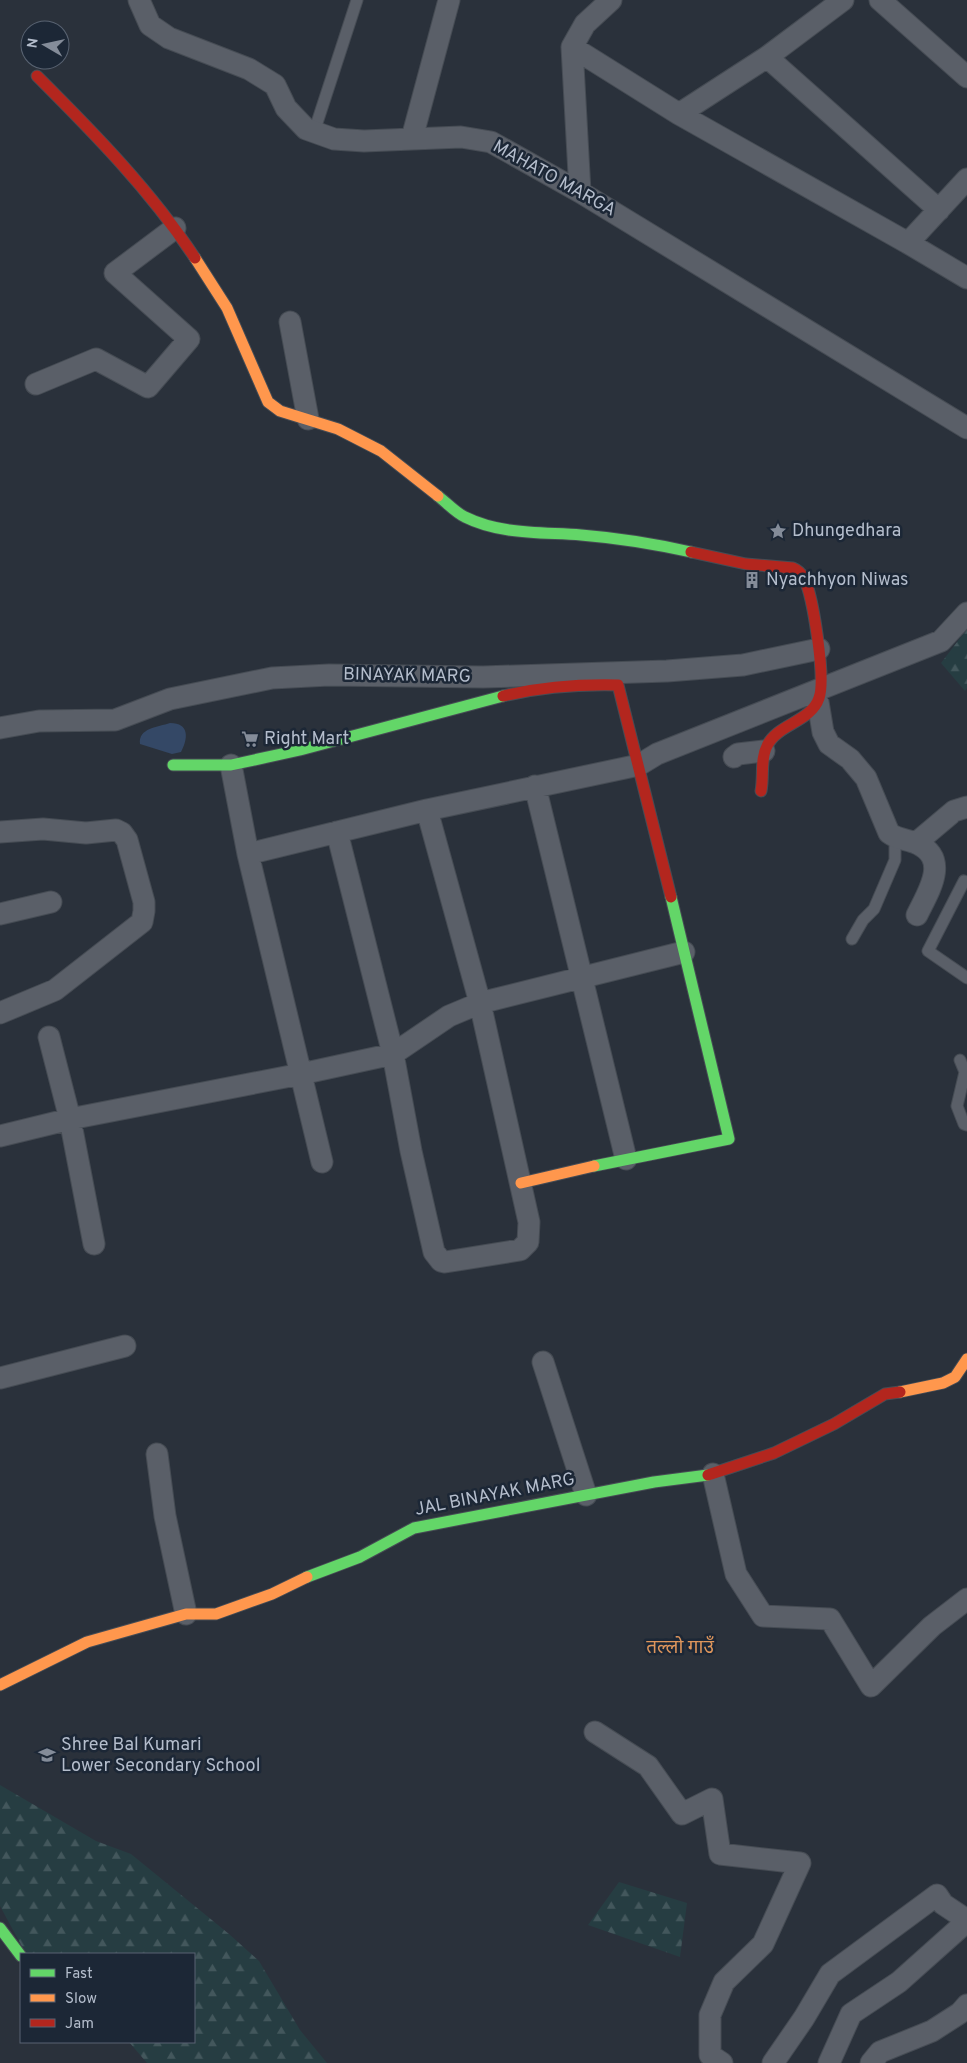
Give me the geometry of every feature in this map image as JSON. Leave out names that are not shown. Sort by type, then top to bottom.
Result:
[{"type":"street","name":"MAHATO MARGA","points":[[139,0],[150,25],[169,38],[249,69],[275,85],[286,108],[306,129],[334,139],[364,141],[461,137],[491,142],[580,192],[967,428]]},
{"type":"street","points":[[412,138],[449,0]]},
{"type":"street","points":[[580,192],[572,47],[585,24],[611,0]]},
{"type":"street","points":[[679,114],[766,56],[843,0]]},
{"type":"street","points":[[880,0],[967,78]]},
{"type":"street","points":[[572,47],[679,114],[967,278]]},
{"type":"street","points":[[766,56],[939,210]]},
{"type":"street","points":[[37,76],[94,133],[175,228],[228,308],[268,402],[280,411],[338,429],[381,451],[464,517],[480,524],[523,533],[582,535],[657,545],[719,560],[748,565],[790,567],[799,570],[806,580],[819,649],[820,696],[824,732],[829,744],[850,759],[861,770],[889,833],[895,838],[916,843],[926,849],[936,868],[933,881],[917,915]]},
{"type":"street","points":[[908,243],[967,179]]},
{"type":"street","points":[[36,384],[96,360],[148,387],[189,339],[115,273],[175,228]]},
{"type":"street","points":[[290,322],[308,419]]},
{"type":"street","points":[[248,854],[427,810],[639,765],[658,754],[820,696],[941,641],[967,613]]},
{"type":"street","name":"BINAYAK MARG","points":[[0,728],[39,721],[115,720],[170,699],[272,678],[329,675],[483,677],[666,671],[743,665],[819,649]]},
{"type":"street","points":[[173,765],[231,765],[309,748],[500,696],[581,684],[618,685],[729,1139],[685,1149],[626,1158],[521,1183]]},
{"type":"street","points":[[761,791],[764,775],[764,751],[769,741],[817,706],[820,696]]},
{"type":"street","points":[[734,757],[738,754],[764,751]]},
{"type":"street","points":[[231,765],[248,854],[322,1162]]},
{"type":"street","points":[[535,786],[626,1158]]},
{"type":"street","points":[[916,843],[954,811],[967,806]]},
{"type":"street","points":[[337,832],[393,1054],[411,1151],[434,1252],[440,1260],[445,1262],[520,1250],[528,1242],[529,1222],[521,1183],[480,1003],[427,810]]},
{"type":"street","points":[[0,832],[44,829],[86,833],[116,830],[127,840],[144,902],[142,922],[55,990],[0,1012]]},
{"type":"street","points":[[0,914],[51,902]]},
{"type":"street","points":[[0,1136],[70,1119],[393,1054],[449,1016],[480,1003],[684,952]]},
{"type":"street","points":[[49,1037],[70,1119],[94,1244]]},
{"type":"street","points":[[0,1378],[125,1346]]},
{"type":"street","name":"JAL BINAYAK MARG","points":[[0,1686],[87,1642],[186,1614],[216,1614],[272,1594],[300,1580],[360,1557],[414,1528],[654,1482],[712,1474],[774,1453],[834,1424],[885,1394],[943,1383],[955,1377],[966,1359]]},
{"type":"street","points":[[543,1362],[586,1495]]},
{"type":"street","points":[[157,1454],[165,1516],[186,1614]]},
{"type":"street","points":[[712,1474],[736,1574],[763,1616],[830,1619],[870,1686],[932,1626],[967,1600]]},
{"type":"street","points":[[596,1732],[648,1766],[682,1814],[712,1799],[720,1854],[800,1863],[764,1944],[724,1982],[710,2015],[710,2055],[722,2063]]},
{"type":"street","points":[[773,2063],[804,2018],[830,1974],[937,1895],[943,1904],[967,1920]]},
{"type":"street","points":[[829,2063],[851,2014],[899,1982],[967,1924]]},
{"type":"street","points":[[0,1928],[20,1955]]},
{"type":"street","points":[[871,2063],[880,2052],[932,2031],[960,2013],[967,2005]]},
{"type":"lane","points":[[314,132],[357,0]]},
{"type":"lane","points":[[852,939],[863,920],[874,909],[895,860],[895,838]]},
{"type":"lane","points":[[966,878],[928,951],[967,978]]},
{"type":"lane","points":[[960,1060],[965,1072],[957,1106],[964,1124],[967,1125]]},
{"type":"green space","points":[[967,629],[967,688],[965,691],[941,663]]},
{"type":"green space","points":[[0,1785],[96,1841],[131,1854],[229,1934],[259,1961],[300,2030],[327,2063],[147,2063],[130,2043],[195,2043],[195,1953],[25,1953],[0,1906]]},
{"type":"green space","points":[[619,1882],[687,1903],[680,1957],[588,1925]]},
{"type":"water","points":[[170,723],[181,726],[186,733],[181,752],[172,754],[140,744],[140,739],[145,731]]},
{"type":"traffic: fast","points":[[438,496],[462,515],[493,527],[522,532],[609,538],[691,552]]},
{"type":"traffic: fast","points":[[173,765],[231,765],[300,750],[503,696]]},
{"type":"traffic: fast","points":[[594,1166],[729,1139],[671,897]]},
{"type":"traffic: fast","points":[[307,1577],[360,1557],[414,1528],[654,1482],[708,1475]]},
{"type":"traffic: fast","points":[[0,1928],[20,1955]]},
{"type":"traffic: slow","points":[[195,258],[227,308],[268,402],[280,411],[338,429],[381,451],[438,496]]},
{"type":"traffic: slow","points":[[521,1183],[594,1166]]},
{"type":"traffic: slow","points":[[900,1392],[943,1383],[955,1377],[967,1359]]},
{"type":"traffic: slow","points":[[0,1685],[87,1642],[186,1614],[216,1614],[272,1594],[307,1577]]},
{"type":"traffic: jam","points":[[37,76],[141,186],[195,258]]},
{"type":"traffic: jam","points":[[691,552],[746,564],[793,568],[802,575],[808,588],[815,619],[820,656],[821,688],[819,698],[809,713],[778,733],[767,746],[763,762],[761,791]]},
{"type":"traffic: jam","points":[[503,696],[560,687],[618,685],[671,897]]},
{"type":"traffic: jam","points":[[708,1475],[774,1453],[834,1424],[885,1394],[900,1392]]},
{"type":"place","name":"Dhungedhara","points":[[778,531]]},
{"type":"place","name":"Nyachhyon Niwas","points":[[752,580]]},
{"type":"place","name":"Right Mart","points":[[250,739]]},
{"type":"place","name":"Shree Bal Kumari Lower Secondary School","points":[[47,1755]]},
{"type":"district","name":"तल्लो गाउँ","points":[[680,1648]]}]
